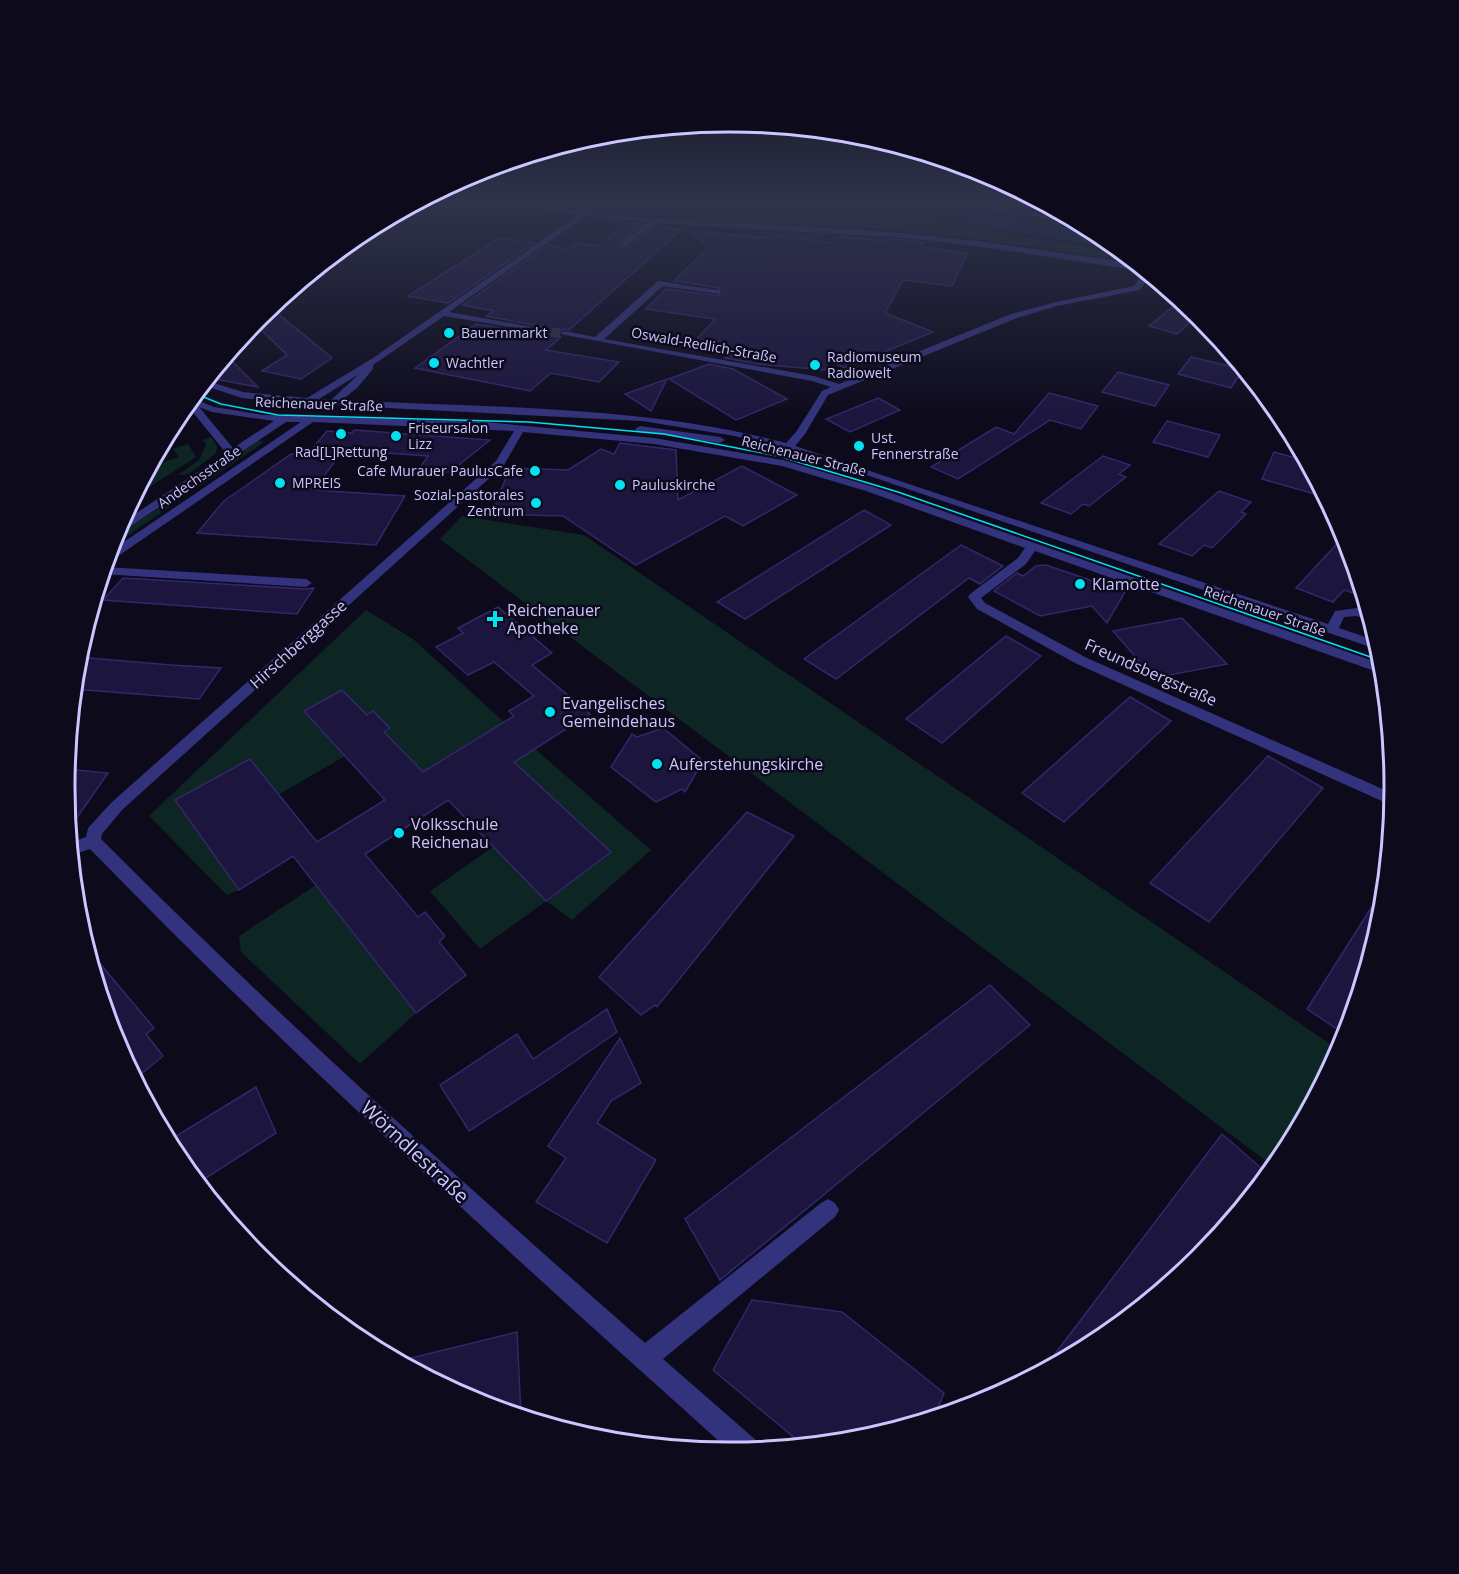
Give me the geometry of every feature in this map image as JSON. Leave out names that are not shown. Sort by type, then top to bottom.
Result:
[{"type":"street","points":[[376,360],[498,273]]},
{"type":"street","points":[[789,446],[800,434],[825,393],[1014,316],[1056,304],[1137,288],[1143,281]]},
{"type":"street","points":[[597,340],[661,283],[716,292]]},
{"type":"street","points":[[442,313],[538,330]]},
{"type":"street","name":"Oswald-Redlich-Straße","points":[[564,334],[814,378],[839,387]]},
{"type":"street","name":"Andechsstraße","points":[[132,521],[306,402],[376,360]]},
{"type":"street","name":"Andechsstraße","points":[[120,550],[333,403],[354,386],[376,360]]},
{"type":"street","name":"Reichenauer Straße","points":[[213,386],[242,395],[306,402],[642,418],[747,435],[789,446],[1367,642]]},
{"type":"street","name":"Reichenauer Straße","points":[[199,404],[234,414],[282,420],[485,425],[634,438],[739,454],[838,478],[1372,665]]},
{"type":"street","points":[[196,408],[232,454]]},
{"type":"street","points":[[492,410],[548,423]]},
{"type":"street","points":[[485,425],[548,423],[624,427],[719,440],[747,435]]},
{"type":"street","name":"Hirschberggasse","points":[[93,841],[94,832],[117,806],[501,463],[520,429]]},
{"type":"street","points":[[719,440],[739,454]]},
{"type":"street","points":[[181,488],[201,493]]},
{"type":"street","name":"Freundsbergstraße","points":[[1033,545],[1022,561],[974,597],[981,606],[1082,661],[1384,796]]},
{"type":"street","points":[[112,572],[306,583]]},
{"type":"street","points":[[1332,630],[1339,614],[1360,613]]},
{"type":"street","points":[[78,846],[93,841]]},
{"type":"street","name":"Wörndlestraße","points":[[93,841],[212,962],[429,1165],[739,1442]]},
{"type":"street","points":[[645,1358],[828,1210]]},
{"type":"green space","points":[[211,437],[217,446],[216,453],[189,474],[178,475],[199,460],[206,445],[203,440]]},
{"type":"green space","points":[[258,440],[264,442],[200,486],[193,487]]},
{"type":"green space","points":[[188,444],[196,457],[148,488],[161,463],[179,457],[173,449]]},
{"type":"green space","points":[[165,504],[171,506],[125,538],[129,527]]},
{"type":"green space","points":[[462,516],[584,535],[1331,1044],[1317,1076],[1266,1161],[440,539]]},
{"type":"green space","points":[[366,610],[413,639],[651,850],[572,920],[546,901],[480,949],[430,891],[493,847],[546,900],[484,734],[443,759],[425,775],[384,732],[390,728],[373,712],[367,715],[342,691],[304,711],[345,756],[278,795],[239,890],[227,895],[149,816]]},
{"type":"green space","points":[[316,885],[416,1013],[360,1064],[241,952],[239,936]]},
{"type":"building","points":[[443,273],[490,273],[448,303],[408,296]]},
{"type":"building","points":[[508,273],[632,273],[569,330],[563,329],[559,332],[558,335],[561,337],[546,350],[619,362],[599,382],[551,373],[530,391],[415,368],[476,324],[542,334],[544,329],[539,326],[486,316],[494,311],[463,305]]},
{"type":"building","points":[[682,273],[958,273],[952,286],[903,280],[885,313],[933,332],[845,368],[829,361],[825,370],[757,364],[725,358],[735,354],[690,347],[715,319],[646,309],[666,289],[720,296],[719,288],[674,281]]},
{"type":"building","points":[[1173,306],[1190,322],[1177,334],[1149,326]]},
{"type":"building","points":[[278,314],[332,358],[301,379],[262,371],[287,355],[261,330]]},
{"type":"building","points":[[1191,357],[1231,366],[1239,376],[1231,388],[1178,374]]},
{"type":"building","points":[[232,361],[258,387],[217,380]]},
{"type":"building","points":[[709,364],[733,369],[787,399],[736,420],[669,379]]},
{"type":"building","points":[[1118,372],[1169,385],[1155,406],[1102,392]]},
{"type":"building","points":[[667,379],[651,411],[625,394]]},
{"type":"building","points":[[1049,393],[1098,406],[1081,429],[1050,420],[958,479],[931,467],[996,427],[1014,434]]},
{"type":"building","points":[[878,398],[900,410],[850,432],[826,419]]},
{"type":"building","points":[[1167,421],[1220,435],[1208,457],[1153,442]]},
{"type":"building","points":[[354,430],[490,440],[450,472],[418,470],[428,456],[343,450],[314,490],[405,496],[376,545],[197,533],[224,501],[291,454],[307,455],[327,431],[352,433]]},
{"type":"building","points":[[620,443],[676,450],[678,500],[742,466],[797,495],[743,526],[725,516],[636,565],[563,516],[491,514],[510,468],[568,470],[601,449],[614,454]]},
{"type":"building","points":[[1274,452],[1295,458],[1315,494],[1262,479]]},
{"type":"building","points":[[1103,456],[1130,465],[1119,474],[1126,477],[1089,506],[1083,504],[1071,514],[1041,503]]},
{"type":"building","points":[[1219,491],[1251,502],[1241,512],[1246,514],[1212,548],[1204,545],[1192,556],[1159,544]]},
{"type":"building","points":[[864,510],[891,525],[745,619],[717,602]]},
{"type":"building","points":[[1337,544],[1354,593],[1344,590],[1333,602],[1296,588]]},
{"type":"building","points":[[961,545],[1003,566],[980,584],[969,578],[836,679],[804,659]]},
{"type":"building","points":[[1046,565],[1125,592],[1107,623],[1092,606],[1040,616],[994,591],[1017,573],[1023,576],[1036,566]]},
{"type":"building","points":[[123,578],[314,588],[297,614],[103,600]]},
{"type":"building","points":[[498,607],[552,653],[532,665],[590,714],[514,762],[611,852],[546,901],[448,800],[365,854],[418,917],[425,912],[445,936],[439,942],[466,975],[416,1013],[293,856],[239,890],[175,800],[250,759],[317,842],[385,800],[304,711],[342,690],[367,715],[373,711],[390,728],[384,732],[423,772],[514,716],[509,711],[534,696],[494,662],[468,675],[436,647],[463,633],[458,628]]},
{"type":"building","points":[[1182,618],[1227,664],[1154,678],[1113,631]]},
{"type":"building","points":[[1006,636],[1041,656],[942,743],[906,719]]},
{"type":"building","points":[[88,658],[221,668],[199,699],[83,690]]},
{"type":"building","points":[[1130,697],[1171,721],[1064,822],[1022,793]]},
{"type":"building","name":"Auferstehungskirche","points":[[663,728],[703,761],[685,792],[682,789],[656,802],[611,767],[632,734],[637,737]]},
{"type":"building","points":[[1268,756],[1323,788],[1209,922],[1150,883]]},
{"type":"building","points":[[75,770],[108,773],[76,819]]},
{"type":"building","points":[[747,812],[794,836],[657,1007],[655,1005],[641,1015],[599,977]]},
{"type":"building","points":[[1373,906],[1362,956],[1337,1029],[1307,1009]]},
{"type":"building","points":[[99,962],[154,1028],[146,1034],[163,1056],[141,1074],[125,1037]]},
{"type":"building","points":[[990,985],[1030,1025],[720,1280],[685,1219]]},
{"type":"building","points":[[607,1009],[617,1032],[469,1131],[440,1085],[517,1034],[533,1059]]},
{"type":"building","points":[[620,1038],[641,1083],[611,1101],[597,1123],[656,1160],[607,1243],[536,1202],[566,1158],[548,1146]]},
{"type":"building","points":[[256,1087],[276,1133],[205,1178],[176,1136]]},
{"type":"building","points":[[1222,1134],[1261,1168],[1222,1219],[1161,1279],[1128,1306],[1054,1356]]},
{"type":"building","points":[[752,1300],[842,1312],[944,1393],[938,1407],[857,1429],[794,1438],[713,1370]]},
{"type":"building","points":[[517,1332],[521,1407],[479,1392],[410,1358]]},
{"type":"tunnel","points":[[538,330],[564,334]]},
{"type":"tram line","points":[[204,397],[221,404],[278,415],[529,422],[664,434],[778,456],[898,492],[1371,657]]},
{"type":"place","name":"Bauernmarkt","points":[[449,333]]},
{"type":"place","name":"Wachtler","points":[[434,363]]},
{"type":"place","name":"Radiomuseum Radiowelt","points":[[815,365]]},
{"type":"place","name":"Rad[L]Rettung","points":[[341,434]]},
{"type":"place","name":"Friseursalon Lizz","points":[[396,436]]},
{"type":"place","name":"Ust. Fennerstraße","points":[[859,446]]},
{"type":"place","name":"Cafe Murauer PaulusCafe","points":[[535,471]]},
{"type":"place","name":"MPREIS","points":[[280,483]]},
{"type":"place","name":"Pauluskirche","points":[[620,485]]},
{"type":"place","name":"Sozial-pastorales Zentrum","points":[[536,503]]},
{"type":"place","name":"Klamotte","points":[[1080,584]]},
{"type":"place","name":"Reichenauer Apotheke","points":[[495,619]]},
{"type":"place","name":"Evangelisches Gemeindehaus","points":[[550,712]]},
{"type":"place","name":"Auferstehungskirche","points":[[657,764]]},
{"type":"place","name":"Volksschule Reichenau","points":[[399,833]]}]
